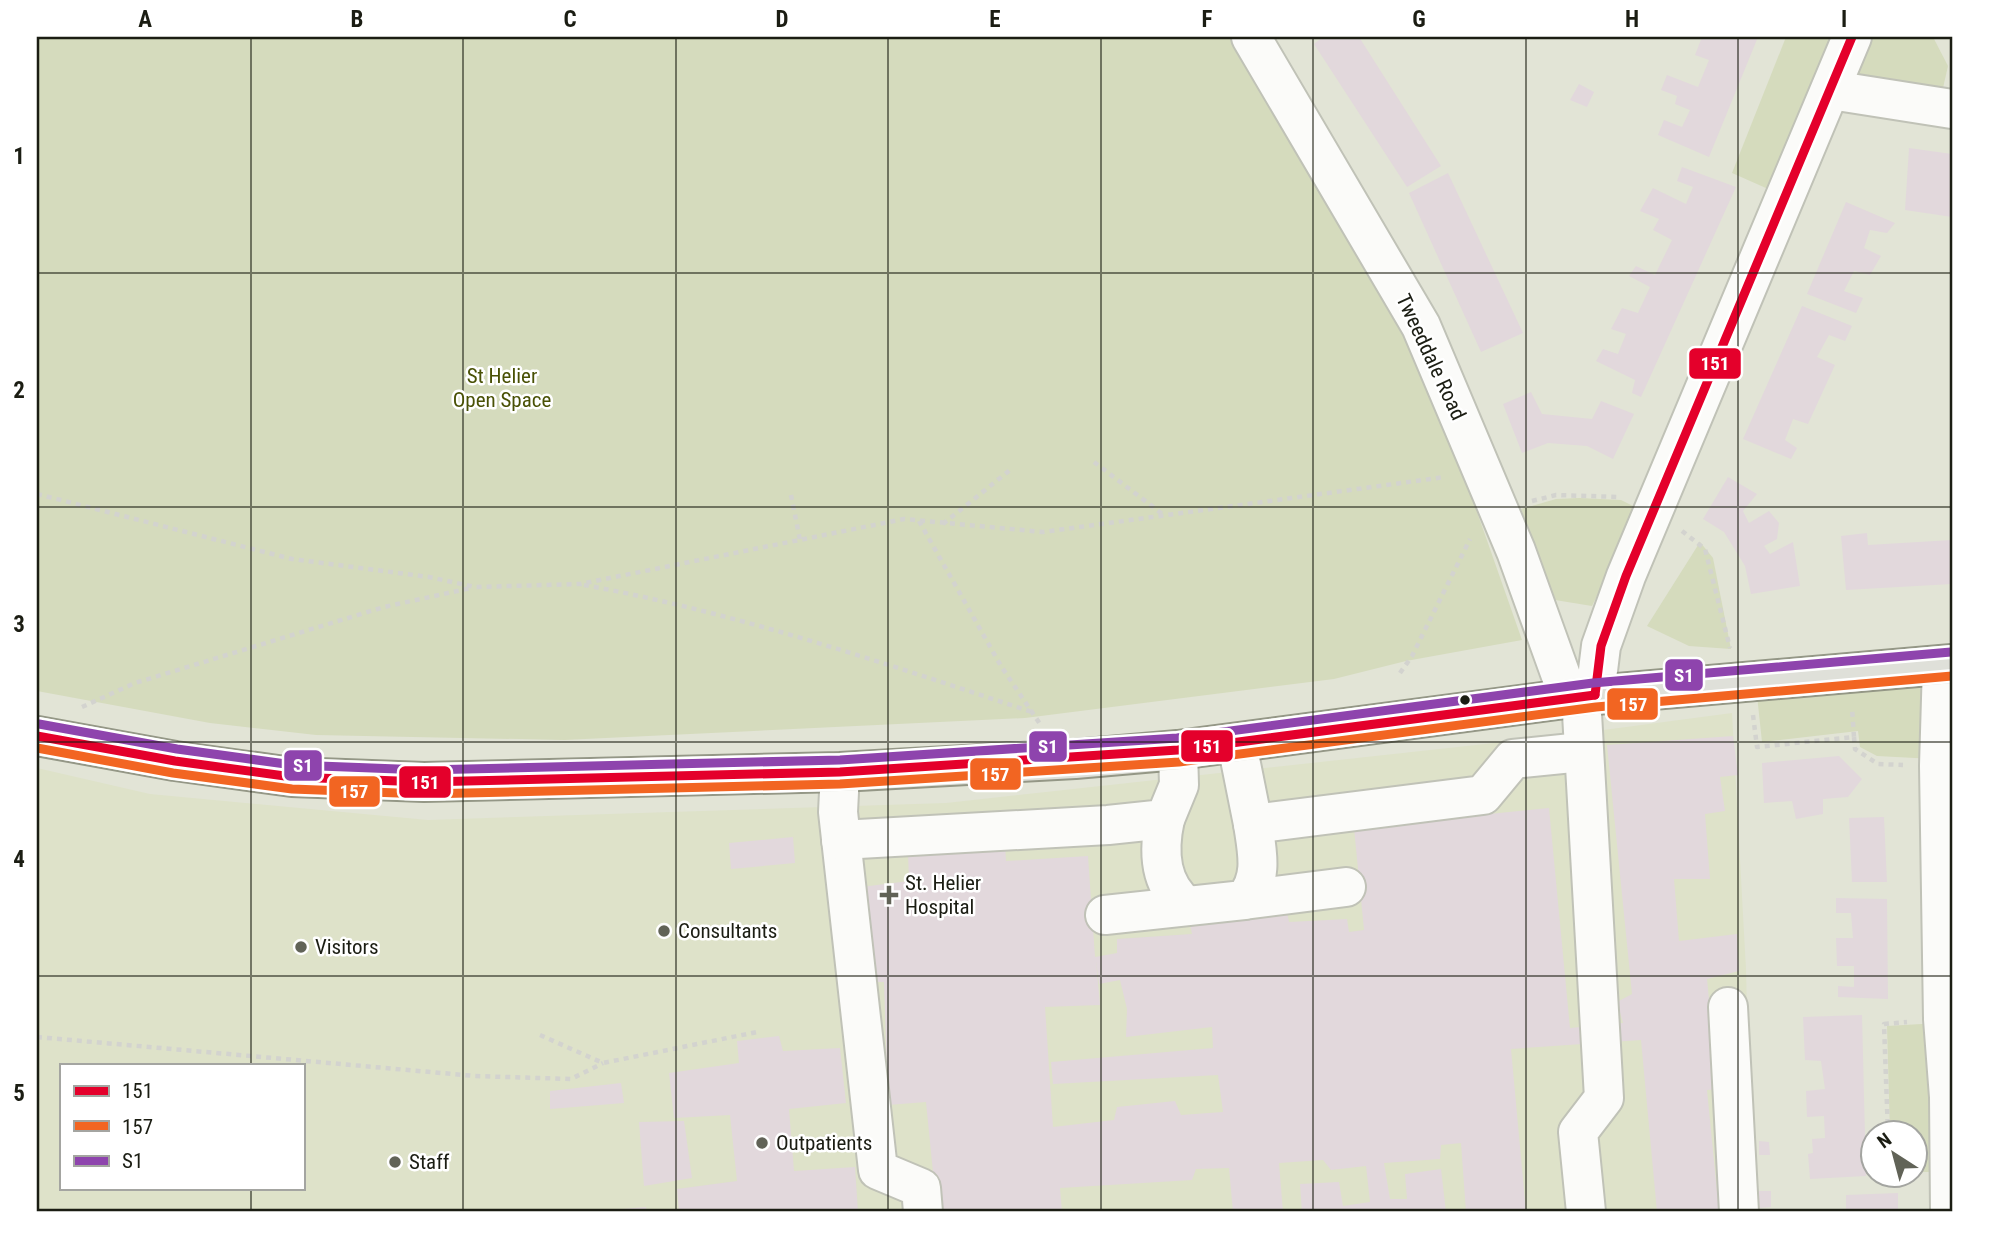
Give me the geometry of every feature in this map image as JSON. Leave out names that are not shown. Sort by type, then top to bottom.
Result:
[{"type":"main road","points":[[37,736],[175,761],[292,777],[424,782],[840,772],[1075,759],[1178,750],[1582,696],[1947,665]]},
{"type":"street","name":"Tweeddale Road","points":[[1251,37],[1421,326],[1479,466],[1582,696]]},
{"type":"street","points":[[1586,1212],[1578,1132],[1604,1098],[1582,752],[1582,696],[1626,576],[1852,37]]},
{"type":"street","points":[[1831,90],[1952,109]]},
{"type":"street","points":[[1947,665],[1939,766],[1943,1019],[1951,1097],[1950,1212]]},
{"type":"street","points":[[1237,744],[1258,855],[1257,880],[1244,900]]},
{"type":"street","points":[[1178,750],[1179,785],[1165,819],[1160,843],[1168,887],[1187,906]]},
{"type":"street","points":[[1253,824],[1483,795],[1513,759],[1582,752]]},
{"type":"street","points":[[840,772],[838,812],[878,1170],[920,1188],[923,1212]]},
{"type":"street","points":[[841,840],[1108,825],[1165,819]]},
{"type":"street","points":[[1105,915],[1346,887]]},
{"type":"street","points":[[1728,1007],[1739,1212]]},
{"type":"path","points":[[1094,462],[1165,516]]},
{"type":"path","points":[[73,710],[135,684],[384,607],[475,587],[580,584],[904,519],[1043,533],[1436,479],[1479,466]]},
{"type":"path","points":[[943,524],[1010,470]]},
{"type":"path","points":[[37,494],[292,559],[429,577],[475,587]]},
{"type":"path","points":[[791,495],[800,540]]},
{"type":"path","points":[[919,520],[1001,666],[1035,713],[1042,730]]},
{"type":"path","points":[[1400,673],[1412,656],[1473,534]]},
{"type":"path","points":[[580,584],[646,596],[847,651],[1035,713]]},
{"type":"path","points":[[1850,672],[1855,749],[1878,764],[1939,766]]},
{"type":"path","points":[[1749,680],[1757,747],[1854,737]]},
{"type":"path","points":[[1888,1120],[1884,1024],[1943,1019]]},
{"type":"path","points":[[37,1037],[475,1076],[571,1079],[603,1063],[757,1032]]},
{"type":"path","points":[[540,1035],[603,1063]]},
{"type":"shaded area","name":"St. Helier Hospital","points":[[1732,713],[1746,969],[1752,1212],[37,1212],[37,768],[150,794],[428,820],[946,803],[1558,736]]},
{"type":"green space","name":"St Helier Open Space","points":[[37,37],[1238,37],[1329,177],[1438,401],[1522,640],[1406,661],[1334,679],[1025,718],[564,740],[316,735],[210,723],[37,691]]},
{"type":"green space","points":[[1786,37],[1852,37],[1786,197],[1732,173]]},
{"type":"green space","points":[[1859,37],[1933,37],[1948,66],[1940,101],[1840,83]]},
{"type":"green space","points":[[1556,499],[1621,500],[1639,509],[1592,606],[1555,600],[1521,509]]},
{"type":"green space","points":[[1700,542],[1713,558],[1731,649],[1689,646],[1647,626]]},
{"type":"green space","points":[[1952,670],[1934,759],[1877,756],[1860,747],[1858,731],[1762,742],[1756,686]]},
{"type":"green space","points":[[1939,1023],[1943,1172],[1930,1172],[1930,1120],[1890,1120],[1887,1026]]},
{"type":"building","points":[[1323,37],[1359,37],[1441,166],[1407,187],[1314,44]]},
{"type":"building","points":[[1702,37],[1758,37],[1709,157],[1658,135],[1664,120],[1682,127],[1690,110],[1675,104],[1677,96],[1661,90],[1667,75],[1698,87],[1709,60],[1695,55]]},
{"type":"building","points":[[1579,84],[1594,92],[1587,107],[1570,100]]},
{"type":"building","points":[[1909,148],[1952,154],[1952,217],[1905,210]]},
{"type":"building","points":[[1682,167],[1736,187],[1641,397],[1632,393],[1635,380],[1596,361],[1603,349],[1618,354],[1626,334],[1611,329],[1622,308],[1638,313],[1650,287],[1629,276],[1636,266],[1655,275],[1672,240],[1653,230],[1659,219],[1640,211],[1653,188],[1686,204],[1693,187],[1677,181]]},
{"type":"building","points":[[1448,173],[1523,333],[1481,352],[1409,193]]},
{"type":"building","points":[[1846,202],[1895,223],[1887,233],[1870,230],[1864,248],[1881,256],[1870,275],[1854,271],[1844,291],[1863,298],[1856,313],[1807,294]]},
{"type":"building","points":[[1802,306],[1852,326],[1845,341],[1829,335],[1817,357],[1835,365],[1808,424],[1793,419],[1785,440],[1797,448],[1791,459],[1743,439]]},
{"type":"building","points":[[1531,392],[1542,414],[1592,419],[1601,401],[1634,414],[1613,459],[1587,446],[1548,443],[1522,453],[1503,404]]},
{"type":"building","points":[[1728,477],[1757,494],[1743,511],[1749,523],[1769,511],[1779,523],[1777,539],[1764,546],[1770,554],[1793,542],[1800,586],[1751,594],[1745,566],[1724,532],[1703,519]]},
{"type":"building","points":[[1867,533],[1868,545],[1952,540],[1952,584],[1846,590],[1841,536]]},
{"type":"building","points":[[1733,736],[1738,775],[1720,777],[1725,811],[1705,814],[1710,879],[1674,879],[1679,941],[1737,934],[1739,971],[1707,979],[1718,1089],[1707,1090],[1719,1212],[1657,1212],[1641,1040],[1511,1049],[1526,1212],[1466,1212],[1461,1143],[1441,1145],[1440,1159],[1384,1163],[1390,1199],[1407,1199],[1405,1174],[1441,1169],[1446,1212],[1302,1212],[1300,1184],[1339,1182],[1343,1206],[1370,1202],[1366,1166],[1331,1170],[1323,1160],[1279,1163],[1283,1212],[1233,1212],[1229,1168],[1196,1169],[1192,1180],[1060,1188],[1062,1212],[937,1212],[926,1102],[888,1105],[884,982],[865,982],[853,888],[909,881],[907,824],[1003,810],[1006,861],[1088,856],[1095,957],[1117,953],[1117,939],[1192,934],[1188,915],[1286,907],[1289,922],[1347,919],[1349,932],[1364,930],[1354,828],[1549,808],[1570,1028],[1623,1023],[1617,1002],[1632,994],[1607,745]],"holes":[[[1096,961],[1099,984],[1120,980],[1127,1009],[1126,1037],[1212,1027],[1213,1048],[1051,1062],[1053,1084],[1218,1075],[1223,1112],[1181,1115],[1175,1101],[1117,1107],[1114,1120],[1053,1127],[1045,1007],[1100,1005]]]},
{"type":"building","points":[[1839,756],[1862,779],[1848,797],[1823,799],[1823,814],[1796,819],[1792,801],[1764,803],[1762,763]]},
{"type":"building","points":[[1884,817],[1887,882],[1852,882],[1849,818]]},
{"type":"building","points":[[793,837],[795,863],[731,869],[729,843]]},
{"type":"building","points":[[1836,898],[1887,899],[1888,999],[1838,997],[1838,986],[1854,987],[1854,966],[1837,966],[1836,938],[1853,938],[1851,913],[1836,913]]},
{"type":"building","points":[[1862,1015],[1865,1120],[1860,1120],[1860,1176],[1810,1179],[1808,1154],[1813,1153],[1812,1139],[1825,1138],[1824,1116],[1807,1117],[1806,1091],[1825,1089],[1821,1061],[1805,1060],[1803,1017]]},
{"type":"building","name":"Outpatients","points":[[779,1036],[783,1051],[840,1048],[846,1103],[789,1109],[794,1171],[855,1167],[858,1212],[679,1212],[677,1189],[737,1181],[730,1115],[674,1118],[669,1073],[739,1063],[737,1041]]},
{"type":"building","points":[[621,1083],[624,1103],[550,1109],[550,1091]]},
{"type":"building","points":[[684,1121],[692,1178],[644,1186],[639,1122]]},
{"type":"building","points":[[1759,1141],[1769,1142],[1770,1155],[1759,1155]]},
{"type":"building","points":[[1758,1191],[1771,1191],[1771,1207],[1758,1208]]},
{"type":"building","points":[[1898,1193],[1898,1212],[1846,1212],[1846,1195]]},
{"type":"building","points":[[646,1207],[647,1212],[611,1212],[611,1210]]},
{"type":"transit line","name":"151","points":[[1595,695],[1601,646],[1626,576],[1852,37]]},
{"type":"transit line","name":"S1","points":[[39,724],[177,749],[293,765],[424,770],[840,760],[1177,738],[1593,683],[1951,652]]},
{"type":"transit line","name":"157","points":[[37,748],[173,773],[292,789],[424,794],[840,784],[1179,762],[1596,707],[1952,676]]},
{"type":"transit line","name":"151","points":[[37,736],[175,761],[292,777],[424,782],[840,772],[1178,750],[1595,695]]},
{"type":"place","name":"St. Helier Hospital","points":[[889,895]]},
{"type":"place","name":"Consultants","points":[[664,931]]},
{"type":"place","name":"Visitors","points":[[301,947]]},
{"type":"place","name":"Outpatients","points":[[762,1143]]},
{"type":"place","name":"Staff","points":[[395,1162]]}]
